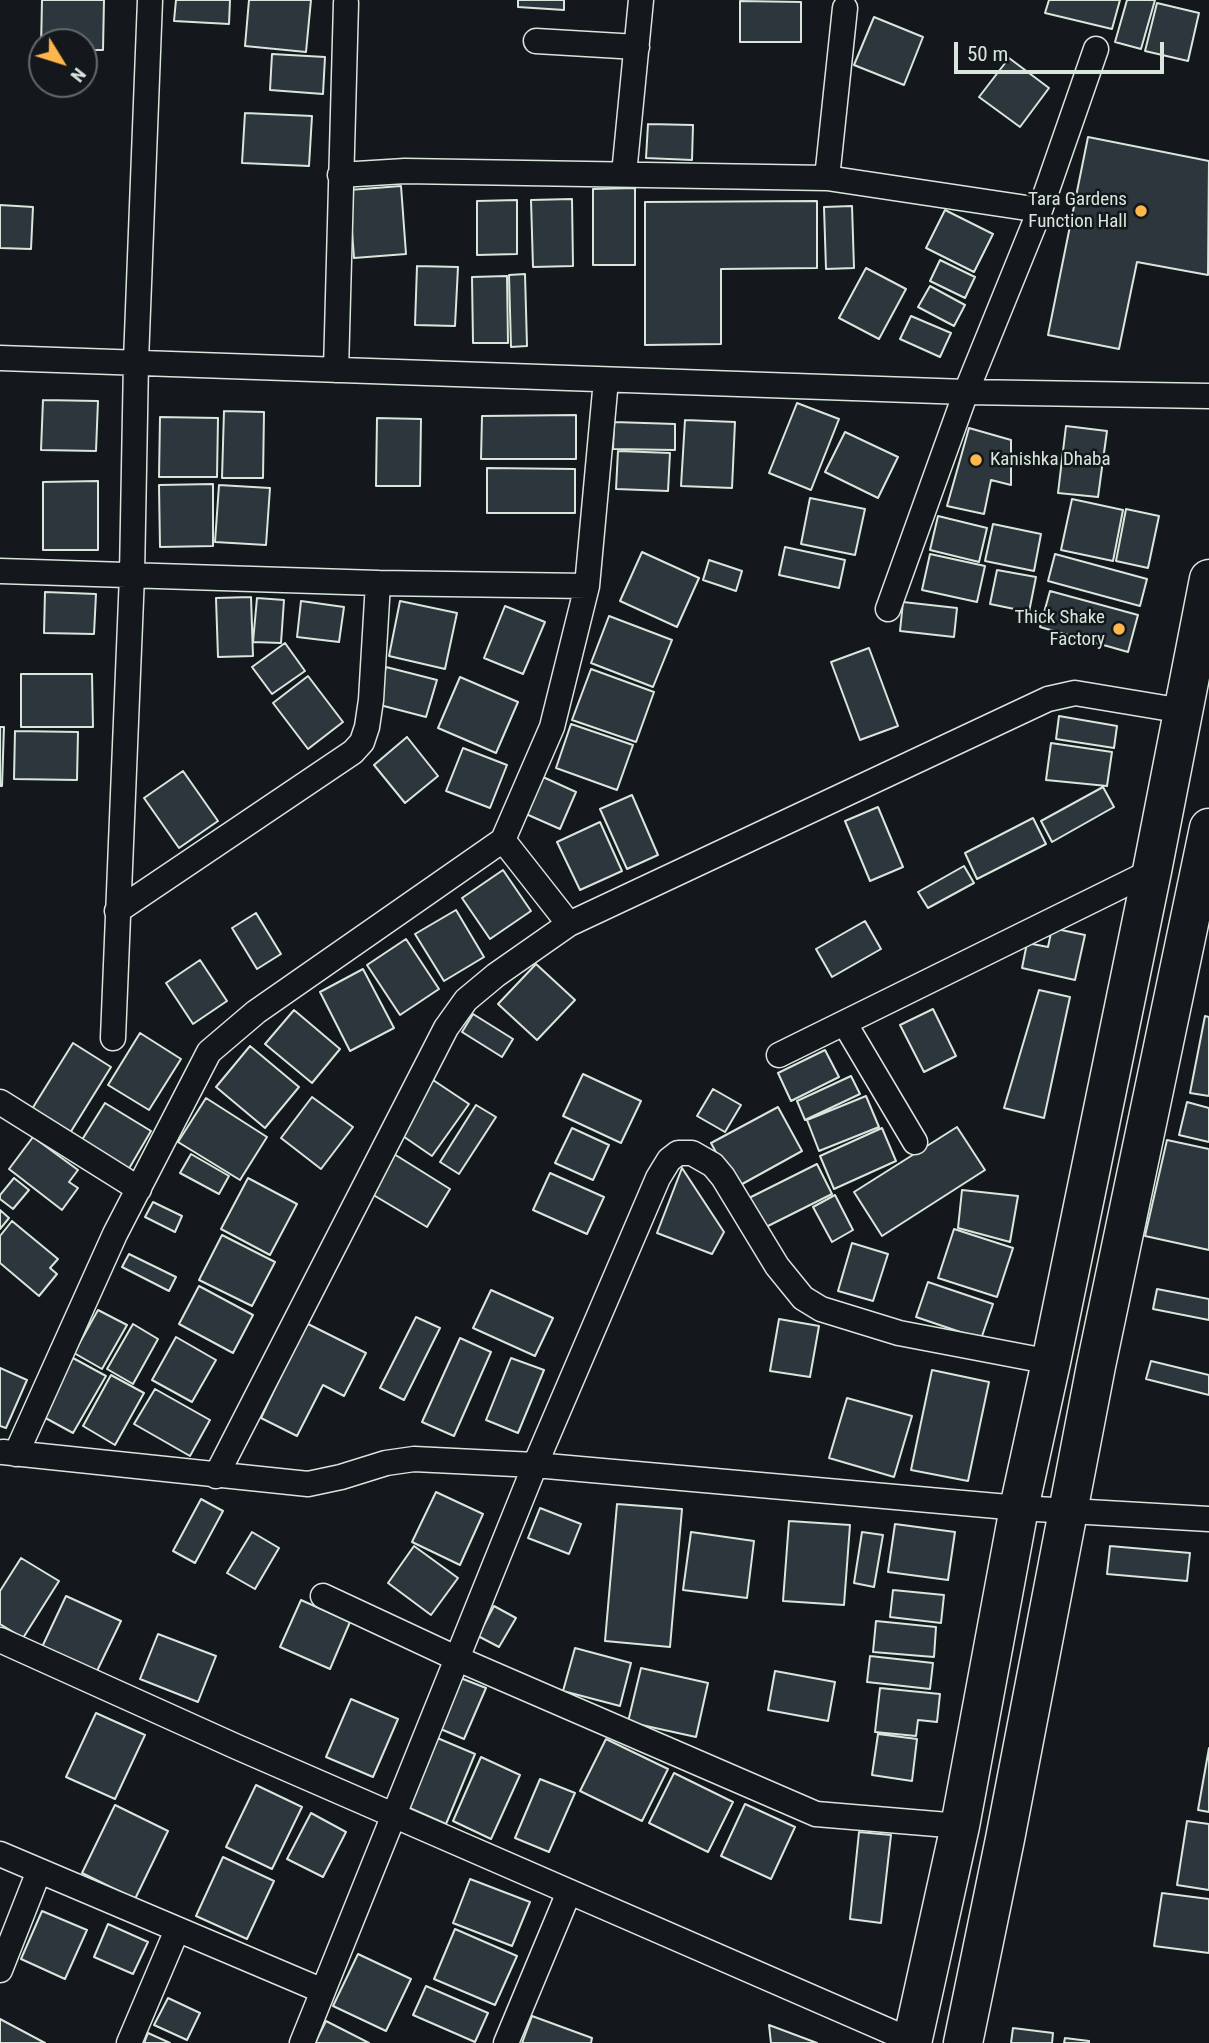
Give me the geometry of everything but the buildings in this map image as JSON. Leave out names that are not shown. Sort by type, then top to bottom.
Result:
[{"type":"main road","points":[[912,2042],[960,1826],[1019,1507],[1152,872],[1209,579]]},
{"type":"main road","points":[[963,2043],[1068,1509],[1209,828]]},
{"type":"street","points":[[113,1038],[132,575],[136,361],[150,0]]},
{"type":"street","points":[[624,174],[641,0]]},
{"type":"street","points":[[335,370],[346,3]]},
{"type":"street","points":[[827,178],[845,8]]},
{"type":"street","points":[[536,41],[637,47]]},
{"type":"street","points":[[888,609],[966,392],[1040,211],[1096,49]]},
{"type":"street","points":[[340,175],[405,171],[827,178],[1040,211]]},
{"type":"street","points":[[0,358],[966,392],[1209,396]]},
{"type":"street","points":[[606,380],[587,586],[552,727],[503,840],[256,1012],[209,1052],[8,1453],[308,1484],[341,1477],[386,1462],[414,1459],[535,1465],[1019,1507],[1209,1519]]},
{"type":"street","points":[[0,571],[379,583],[587,586]]},
{"type":"street","points":[[117,911],[353,752],[362,742],[371,700],[379,583]]},
{"type":"street","points":[[216,1476],[446,1028],[466,1000],[496,975],[569,924],[1048,699],[1075,692],[1183,711]]},
{"type":"street","points":[[503,840],[569,924]]},
{"type":"street","points":[[779,1055],[1152,872]]},
{"type":"street","points":[[845,1024],[915,1142]]},
{"type":"street","points":[[0,1102],[139,1189]]},
{"type":"street","points":[[302,2043],[535,1465],[658,1178],[669,1160],[678,1153],[692,1153],[713,1165],[723,1177],[776,1266],[803,1298],[821,1308],[899,1334],[1051,1362]]},
{"type":"street","points":[[323,1596],[458,1660],[816,1814],[960,1826]]},
{"type":"street","points":[[0,1640],[237,1748],[912,2042]]},
{"type":"street","points":[[0,1854],[323,1991]]},
{"type":"street","points":[[0,1970],[39,1871]]},
{"type":"street","points":[[506,2043],[569,1892]]},
{"type":"street","points":[[129,2043],[177,1930]]},
{"type":"place","name":"Tara Gardens Function Hall","points":[[1141,211]]},
{"type":"place","name":"Kanishka Dhaba","points":[[976,460]]},
{"type":"place","name":"Thick Shake Factory","points":[[1119,629]]}]
